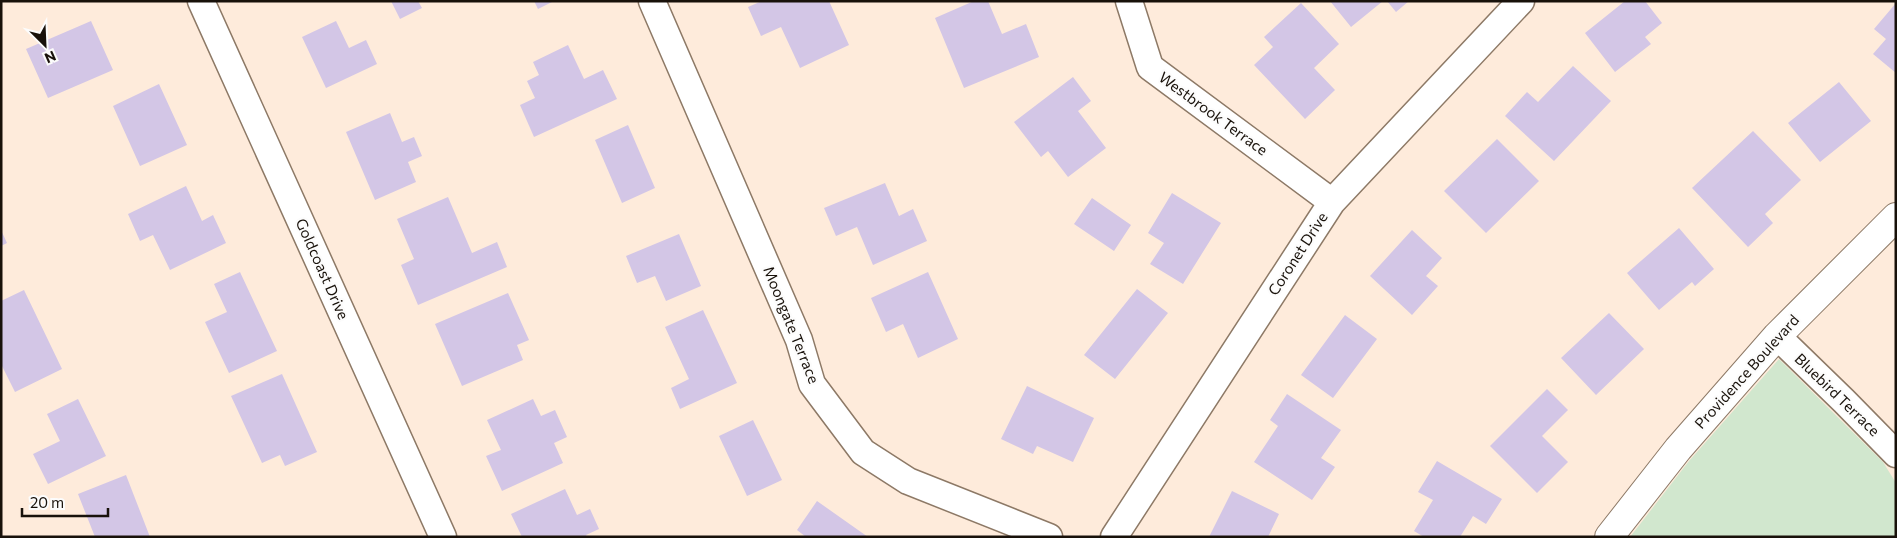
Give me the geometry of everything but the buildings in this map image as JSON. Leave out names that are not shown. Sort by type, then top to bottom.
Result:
[{"type":"main road","name":"Providence Boulevard","points":[[1609,537],[1678,449],[1777,336],[1896,217]]},
{"type":"street","name":"Goldcoast Drive","points":[[201,1],[443,537]]},
{"type":"street","name":"Moongate Terrace","points":[[652,1],[800,340],[812,384],[863,452],[908,481],[1049,537]]},
{"type":"street","name":"Westbrook Terrace","points":[[1129,1],[1150,67],[1332,202]]},
{"type":"street","name":"Coronet Drive","points":[[1114,537],[1332,202],[1521,1]]},
{"type":"street","name":"Bluebird Terrace","points":[[1777,336],[1896,454]]},
{"type":"green space","points":[[1779,359],[1883,462],[1896,483],[1896,537],[1630,537],[1689,461]]}]
